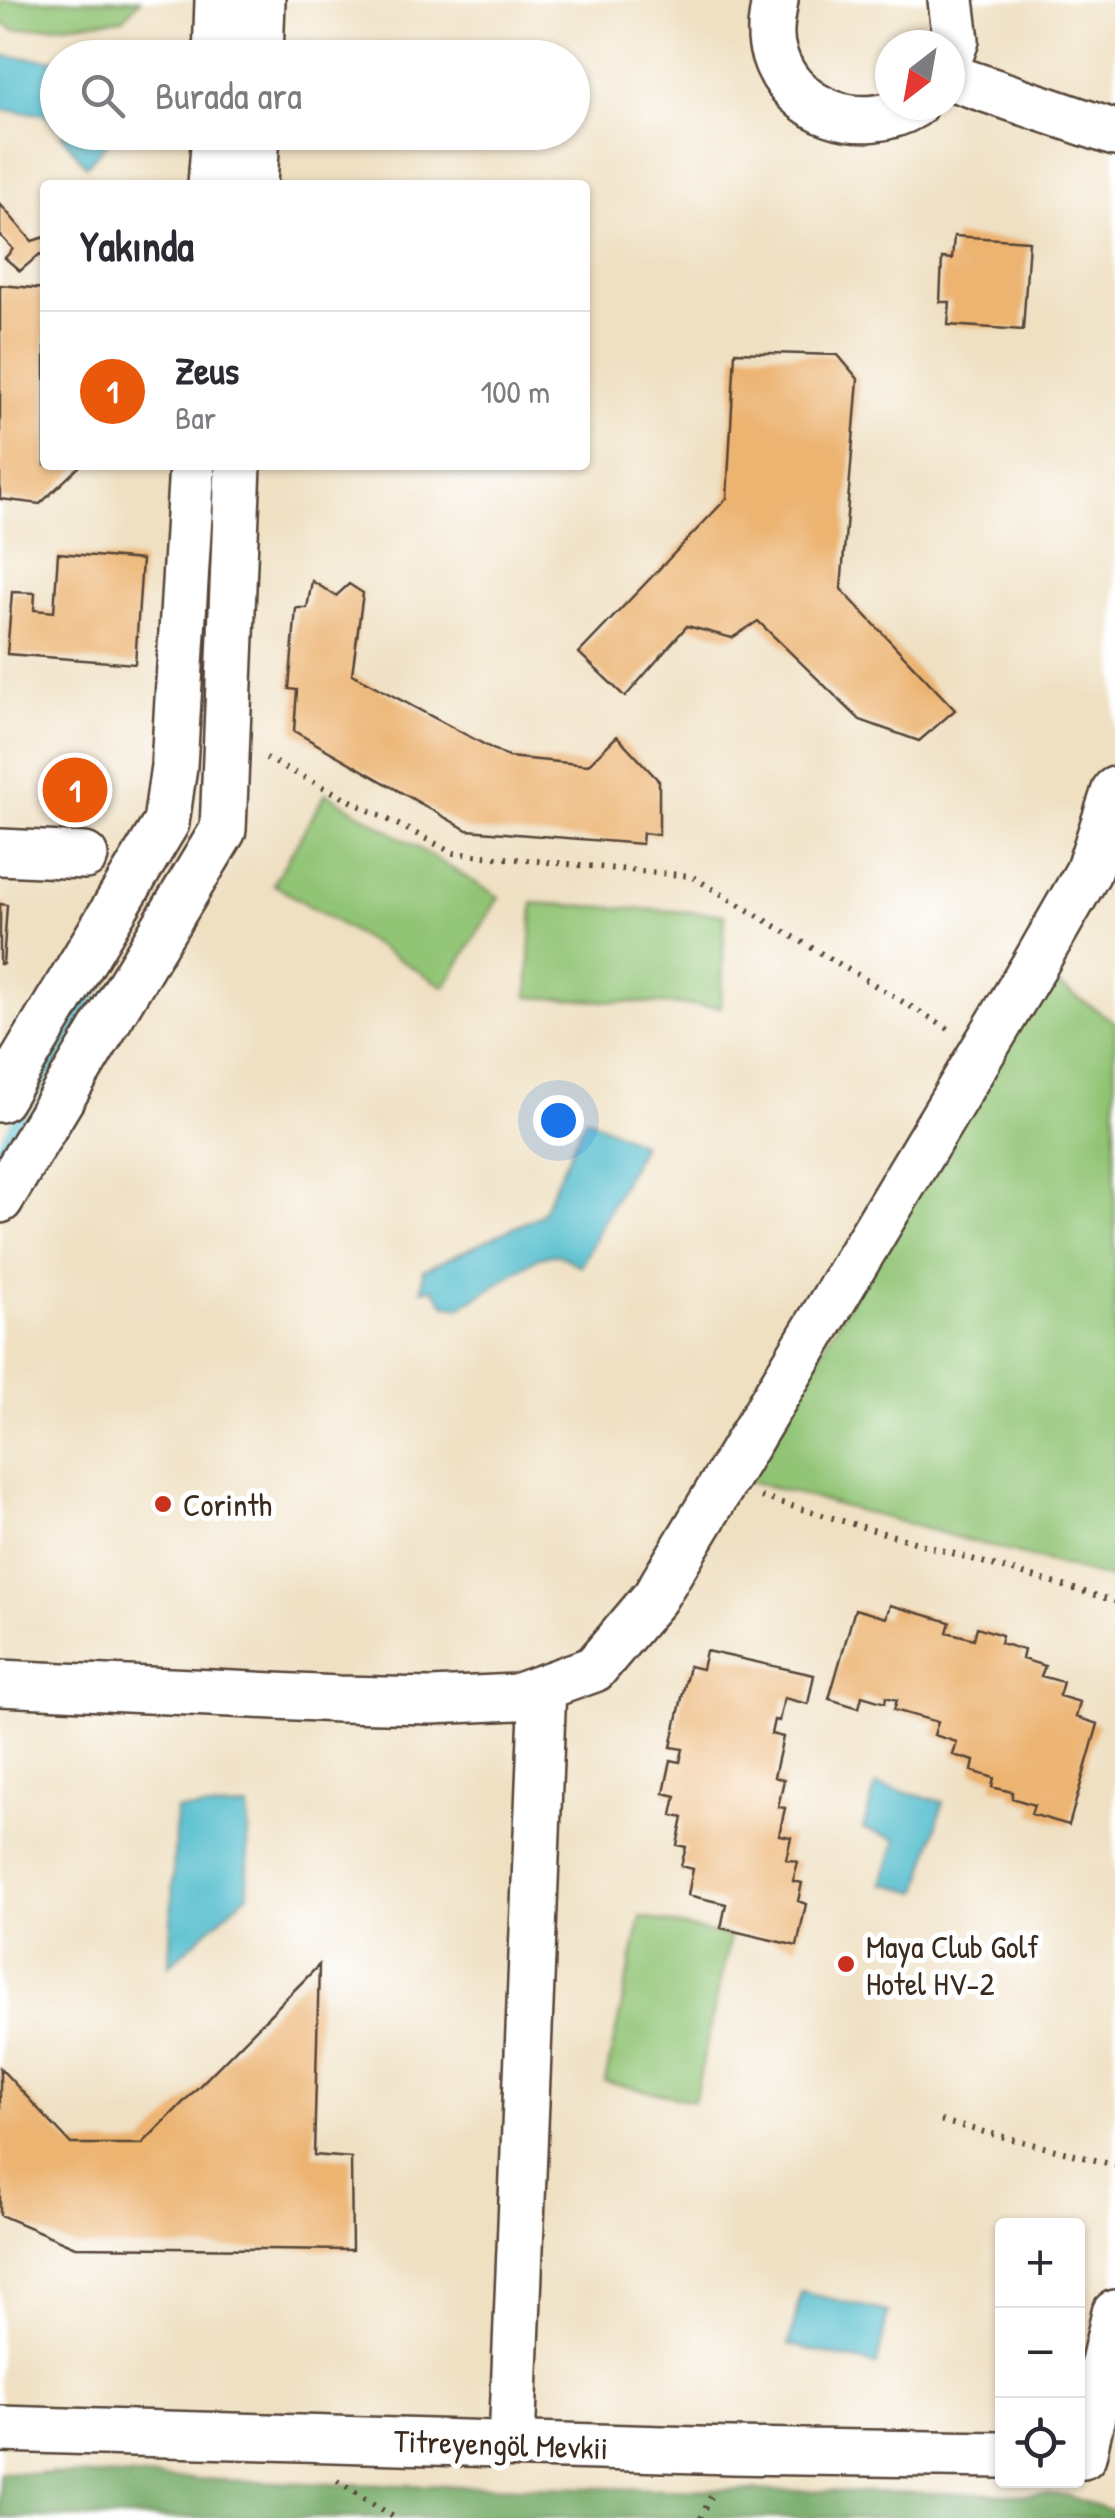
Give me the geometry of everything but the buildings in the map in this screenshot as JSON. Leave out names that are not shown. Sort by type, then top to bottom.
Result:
[{"type":"street","points":[[217,40],[218,0]]},
{"type":"street","points":[[261,40],[262,0]]},
{"type":"street","points":[[775,0],[770,27],[774,54],[788,83],[810,104],[839,118],[875,118]]},
{"type":"street","points":[[952,0],[955,30]]},
{"type":"street","points":[[965,82],[1115,133]]},
{"type":"street","points":[[211,180],[214,150]]},
{"type":"street","points":[[254,180],[256,150]]},
{"type":"street","points":[[0,1099],[166,822],[174,766],[192,470]]},
{"type":"street","points":[[0,1200],[223,830],[238,470]]},
{"type":"street","points":[[0,1683],[432,1701],[516,1697],[594,1668],[655,1597],[1088,872],[1111,813]]},
{"type":"street","points":[[0,852],[85,856]]},
{"type":"street","points":[[512,2444],[543,1687]]},
{"type":"street","points":[[1092,2459],[1115,2313]]},
{"type":"street","name":"Titreyengöl Mevkii","points":[[0,2429],[995,2455]]},
{"type":"path","points":[[228,738],[454,853],[692,876],[983,1049]]},
{"type":"path","points":[[721,1486],[1115,1601]]},
{"type":"path","points":[[941,2121],[1115,2165]]},
{"type":"green space","points":[[0,0],[140,0],[123,19],[14,30],[0,21]]},
{"type":"green space","points":[[326,793],[499,897],[445,987],[273,884]]},
{"type":"green space","points":[[533,903],[725,914],[721,1007],[528,997]]},
{"type":"green space","points":[[1047,978],[1115,1022],[1115,1580],[742,1479]]},
{"type":"green space","points":[[641,1917],[730,1937],[694,2101],[605,2082]]},
{"type":"green space","points":[[0,2472],[331,2484],[1066,2495],[1115,2512],[1115,2518],[0,2518]]},
{"type":"water","points":[[0,56],[40,59],[40,114],[0,110]]},
{"type":"water","points":[[73,150],[101,150],[86,166]]},
{"type":"water","points":[[586,1118],[642,1144],[581,1266],[557,1254],[539,1257],[461,1307],[444,1304],[433,1288],[422,1290],[423,1270],[541,1215]]},
{"type":"water","points":[[876,1785],[943,1802],[919,1892],[883,1883],[897,1839],[863,1829]]},
{"type":"water","points":[[248,1808],[248,1894],[169,1965],[176,1810]]},
{"type":"water","points":[[801,2292],[888,2312],[877,2365],[789,2345]]},
{"type":"waterway","points":[[203,679],[215,470]]},
{"type":"waterway","points":[[0,1149],[152,895]]},
{"type":"place","name":"Zeus","points":[[75,790]]},
{"type":"place","name":"Corinth","points":[[163,1504]]},
{"type":"place","name":"Maya Club Golf Hotel HV-2","points":[[846,1964]]}]
